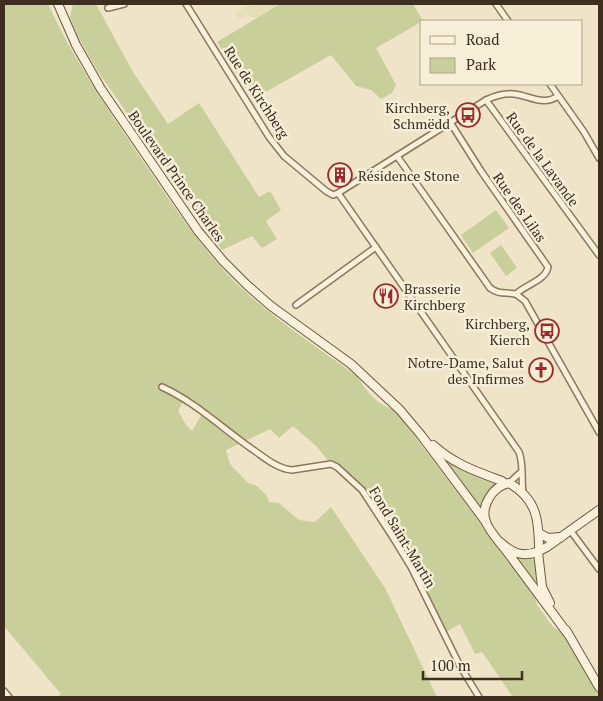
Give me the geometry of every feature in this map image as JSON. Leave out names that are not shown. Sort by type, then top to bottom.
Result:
[{"type":"main road","name":"Boulevard Prince Charles","points":[[58,4],[76,45],[101,89],[198,231],[223,261],[247,285],[271,306],[357,369],[400,410],[486,522]]},
{"type":"main road","name":"Boulevard Prince Charles","points":[[421,435],[446,458],[507,483]]},
{"type":"main road","points":[[568,634],[486,522],[484,513],[487,501],[507,483],[522,493],[533,504],[539,533],[538,551],[542,587],[599,688]]},
{"type":"main road","points":[[500,542],[515,553],[538,551],[548,547],[599,510]]},
{"type":"main road","points":[[539,533],[548,538],[561,537]]},
{"type":"street","points":[[108,8],[124,4]]},
{"type":"street","name":"Rue de Kirchberg","points":[[186,4],[269,137],[284,156],[326,191],[333,195],[338,193]]},
{"type":"street","points":[[496,4],[507,20]]},
{"type":"street","points":[[551,85],[584,132],[599,158]]},
{"type":"street","points":[[522,493],[523,462],[519,452],[338,193],[486,100],[501,94],[514,94],[544,102],[558,96]]},
{"type":"street","name":"Rue de la Lavande","points":[[486,100],[599,255]]},
{"type":"street","name":"Rue des Lilas","points":[[450,122],[481,172],[548,267],[544,276],[521,289],[516,294]]},
{"type":"street","points":[[397,156],[490,288],[496,293],[516,294],[525,301],[599,432]]},
{"type":"street","points":[[296,305],[376,248]]},
{"type":"street","name":"Fond Saint-Martin","points":[[162,387],[184,398],[274,464],[286,470],[292,470],[332,464],[362,490],[411,567],[460,666],[480,697]]},
{"type":"street","points":[[507,483],[522,472]]},
{"type":"street","points":[[570,530],[599,569]]},
{"type":"street","points":[[4,691],[9,697]]},
{"type":"shaded area","points":[[251,4],[280,4],[257,18],[247,16],[238,18],[235,13]]},
{"type":"green space","points":[[4,4],[48,4],[68,44],[92,84],[142,160],[200,242],[239,286],[296,333],[357,376],[368,392],[383,405],[395,410],[535,595],[537,605],[553,627],[561,631],[587,666],[599,687],[599,697],[513,697],[482,652],[475,654],[460,624],[444,633],[411,567],[362,490],[331,464],[316,446],[293,426],[279,438],[270,429],[226,450],[230,464],[248,483],[257,486],[267,496],[269,502],[279,503],[299,520],[315,522],[331,507],[385,588],[437,697],[57,697],[61,694],[4,626]],"holes":[[[184,399],[203,412],[192,431],[178,411]]]},
{"type":"green space","points":[[73,4],[96,4],[133,72],[168,124],[199,103],[259,197],[270,191],[281,210],[266,221],[277,239],[262,248],[252,236],[222,250],[97,70],[77,35],[70,17]]},
{"type":"green space","points":[[280,4],[413,4],[422,20],[376,48],[396,85],[392,93],[381,99],[371,90],[356,86],[331,55],[253,99],[217,42]]},
{"type":"green space","points":[[496,210],[509,228],[473,253],[461,235]]},
{"type":"green space","points":[[501,245],[517,268],[506,276],[490,253]]},
{"type":"green space","points":[[448,460],[463,470],[500,482],[486,496],[481,510],[446,463]]},
{"type":"green space","points":[[535,556],[539,588],[515,557]]},
{"type":"place","name":"Kirchberg, Schmëdd","points":[[468,115]]},
{"type":"place","name":"Résidence Stone","points":[[340,175]]},
{"type":"place","name":"Brasserie Kirchberg","points":[[386,296]]},
{"type":"place","name":"Kirchberg, Kierch","points":[[547,331]]},
{"type":"place","name":"Notre-Dame, Salut des Infirmes","points":[[541,370]]}]
